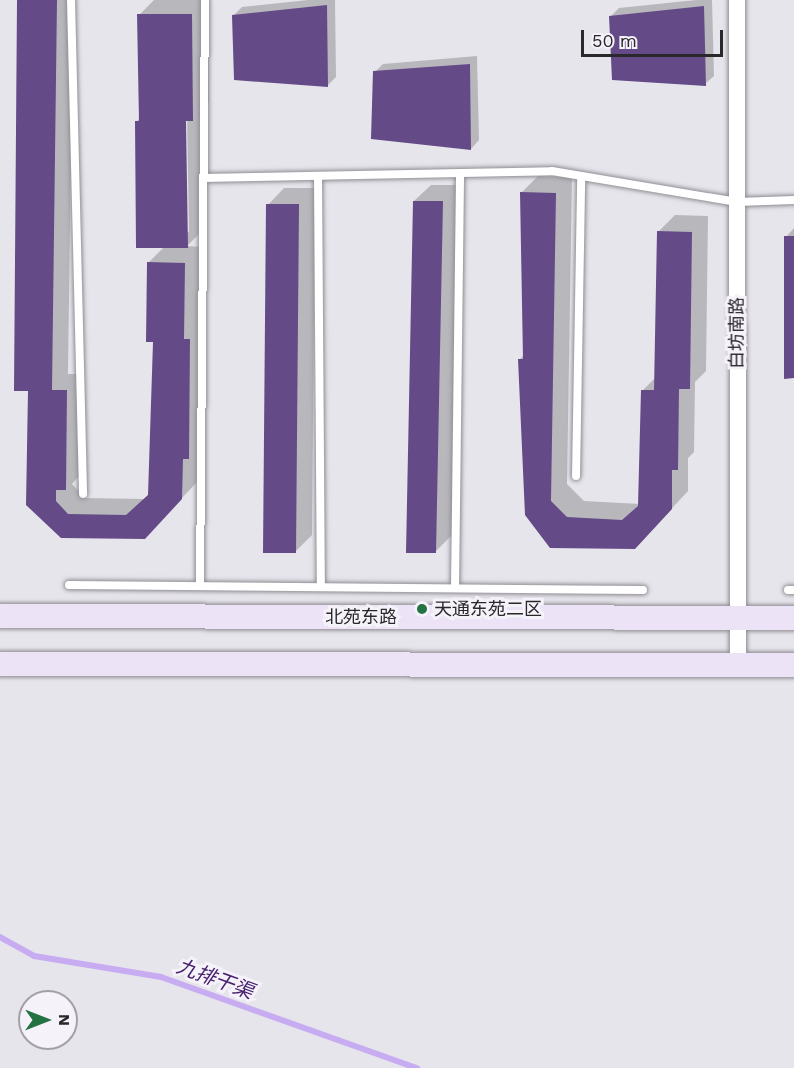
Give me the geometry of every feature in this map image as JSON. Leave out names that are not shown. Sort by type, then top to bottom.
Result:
[{"type":"main road","name":"北苑东路","points":[[0,616],[794,618]]},
{"type":"main road","points":[[0,664],[794,665]]},
{"type":"street","name":"白坊南路","points":[[737,0],[738,665]]},
{"type":"lane","points":[[71,0],[83,494]]},
{"type":"lane","points":[[200,586],[205,0]]},
{"type":"lane","points":[[203,178],[552,171],[737,202],[794,200]]},
{"type":"lane","points":[[455,588],[460,173]]},
{"type":"lane","points":[[318,176],[321,587]]},
{"type":"lane","points":[[576,476],[581,176]]},
{"type":"lane","points":[[69,585],[643,590]]},
{"type":"building","points":[[17,0],[57,0],[52,390],[67,390],[66,490],[56,490],[56,501],[68,514],[126,515],[148,495],[153,342],[146,342],[147,262],[185,263],[184,339],[190,339],[189,459],[183,459],[182,499],[145,539],[61,538],[26,505],[28,391],[14,391]]},
{"type":"building","points":[[327,5],[328,87],[234,80],[232,15]]},
{"type":"building","points":[[704,6],[706,86],[612,80],[609,16]]},
{"type":"building","points":[[137,14],[192,14],[193,121],[186,121],[188,248],[136,248],[135,121],[139,121]]},
{"type":"building","points":[[470,64],[471,150],[371,139],[373,71]]},
{"type":"building","points":[[520,192],[556,193],[551,501],[567,517],[622,520],[638,506],[641,390],[654,390],[657,231],[692,232],[690,389],[679,389],[678,470],[672,470],[672,509],[635,549],[550,548],[525,515],[518,359],[523,359]]},
{"type":"building","points":[[413,201],[443,201],[436,553],[406,553]]},
{"type":"building","points":[[266,204],[299,204],[296,553],[263,553]]},
{"type":"building","points":[[784,236],[794,236],[794,378],[784,379]]},
{"type":"waterway","name":"九排干渠","points":[[0,937],[34,956],[161,977],[417,1068]]},
{"type":"place","name":"天通东苑二区","points":[[422,609]]}]
